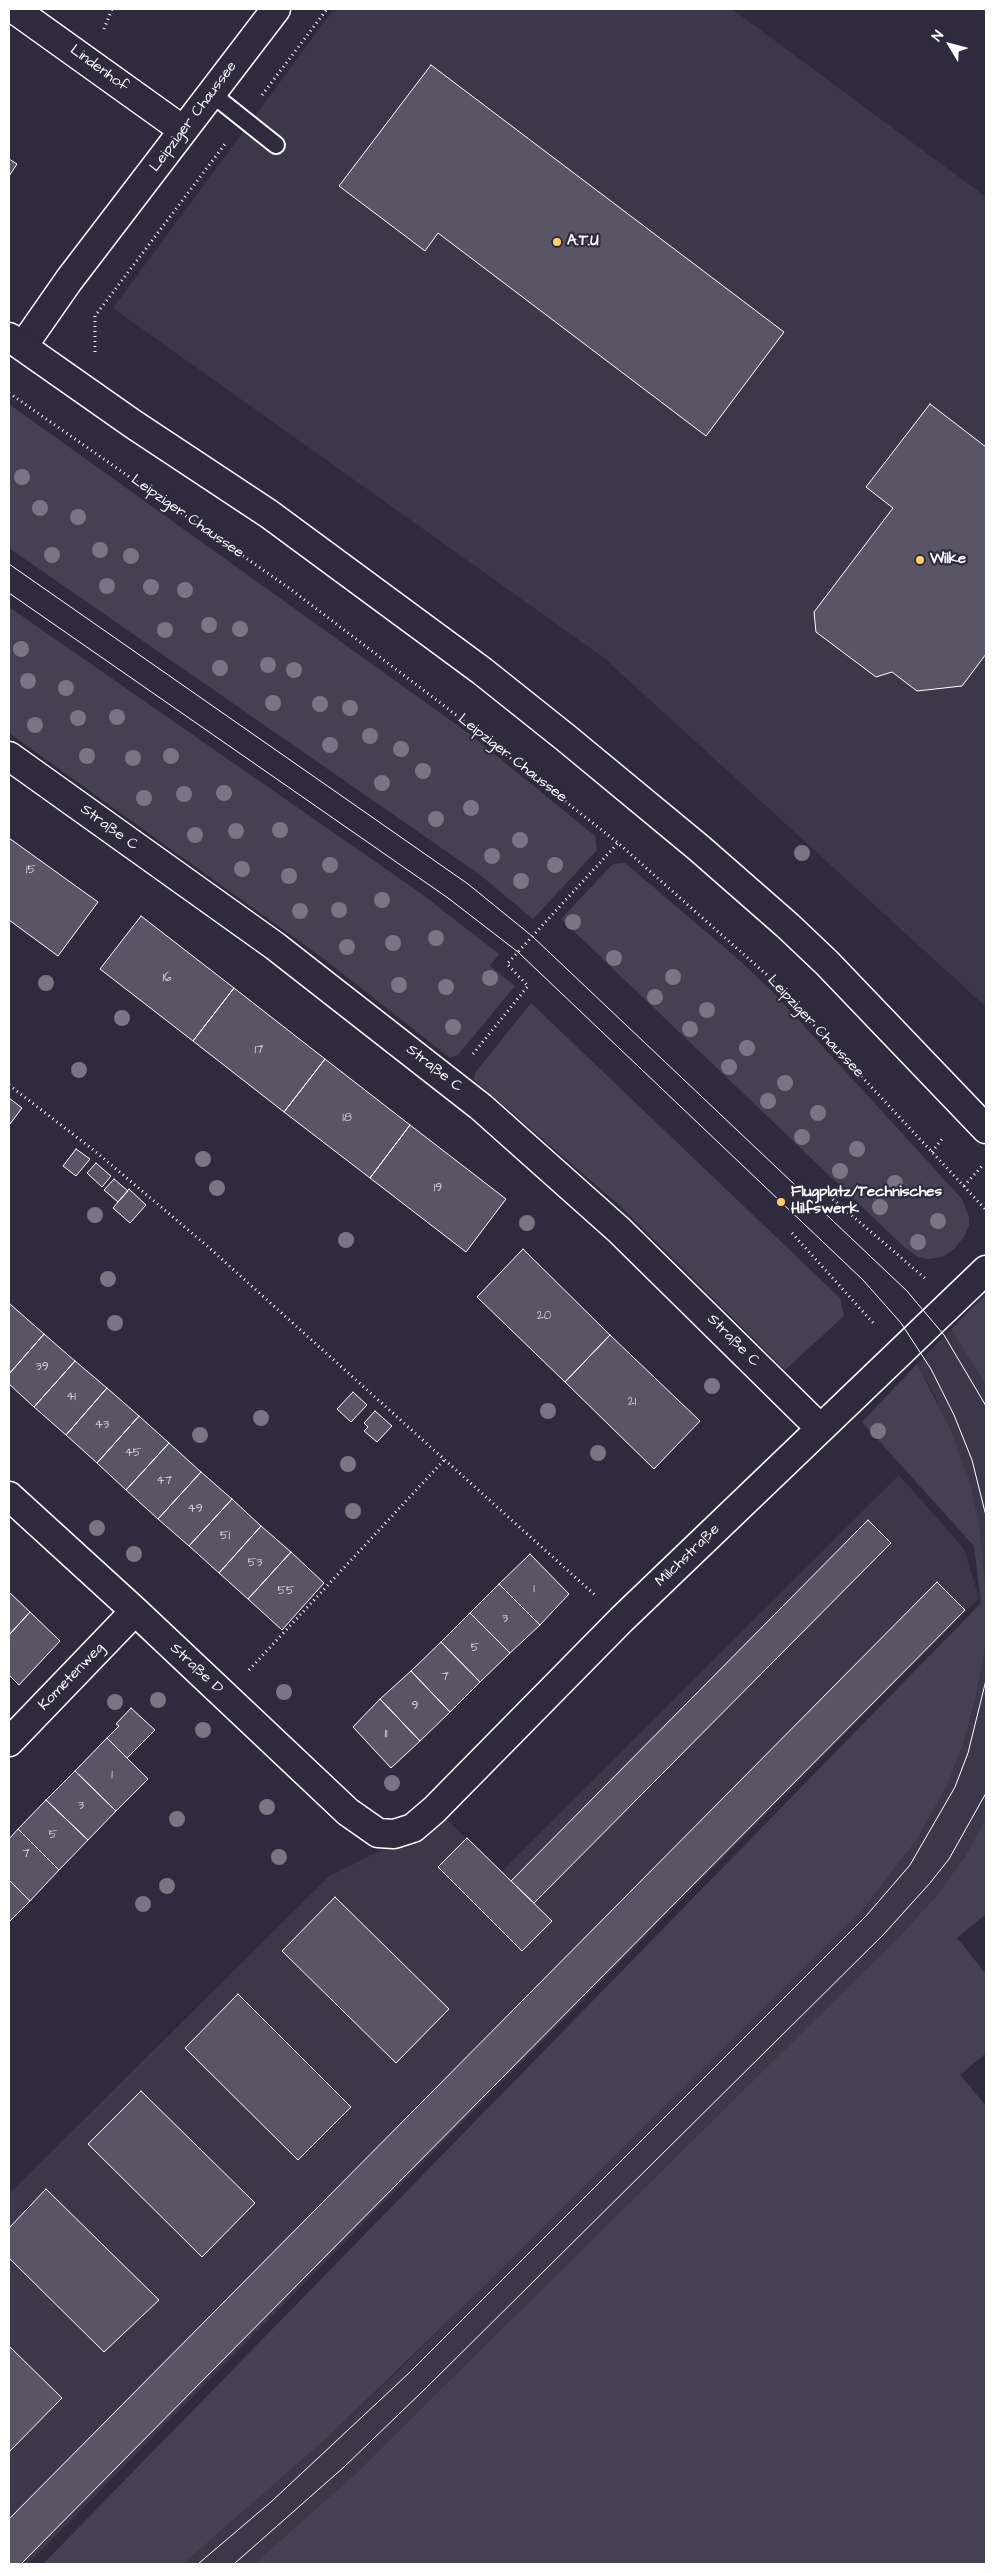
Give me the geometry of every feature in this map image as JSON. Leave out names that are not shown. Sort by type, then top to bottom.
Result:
[{"type":"street","name":"Lindenhof","points":[[14,9],[184,130]]},
{"type":"street","name":"Leipziger Chaussee","points":[[276,9],[69,280],[16,342],[133,424],[269,514],[482,671],[566,738],[699,848],[828,963],[986,1129]]},
{"type":"street","name":"Straße C","points":[[9,756],[275,946],[451,1082],[574,1188],[820,1428]]},
{"type":"street","name":"Milchstraße","points":[[388,1835],[413,1828],[434,1810],[622,1620],[986,1270]]},
{"type":"street","name":"Straße D","points":[[9,1496],[135,1611],[348,1812],[373,1831],[388,1835]]},
{"type":"street","name":"Kometenweg","points":[[9,1742],[135,1611]]},
{"type":"lane","points":[[212,94],[276,145]]},
{"type":"path","points":[[95,352],[95,316],[327,9]]},
{"type":"path","name":"Leipziger Chaussee","points":[[9,393],[289,588],[447,708],[618,843],[767,975],[986,1210]]},
{"type":"path","points":[[451,1082],[528,986],[507,964],[618,843]]},
{"type":"path","points":[[9,1085],[96,1152],[206,1245],[622,1620]]},
{"type":"path","points":[[932,1152],[942,1139]]},
{"type":"path","points":[[964,1186],[986,1162]]},
{"type":"path","points":[[828,1196],[953,1301]]},
{"type":"path","points":[[792,1233],[901,1352]]},
{"type":"path","points":[[225,1696],[445,1459]]},
{"type":"shaded area","points":[[334,9],[732,9],[986,197],[986,1007],[604,658],[113,308]]},
{"type":"shaded area","points":[[9,404],[471,735],[595,836],[597,850],[533,919],[479,874],[9,548]]},
{"type":"shaded area","points":[[9,607],[419,892],[499,954],[490,966],[515,986],[458,1055],[450,1058],[324,959],[9,733]]},
{"type":"shaded area","points":[[625,863],[738,959],[773,992],[962,1199],[969,1217],[969,1225],[964,1237],[954,1249],[942,1257],[928,1259],[918,1257],[904,1247],[561,919],[613,864]]},
{"type":"shaded area","points":[[531,1003],[840,1298],[844,1316],[785,1370],[618,1204],[474,1080],[475,1073]]},
{"type":"shaded area","points":[[986,1294],[986,1385],[951,1329]]},
{"type":"shaded area","points":[[951,1329],[986,1385],[986,1595],[981,1538],[936,1398],[917,1364]]},
{"type":"shaded area","points":[[917,1364],[952,1433],[971,1488],[981,1538],[986,1595],[986,1640],[976,1696],[963,1745],[947,1785],[918,1838],[863,1909],[480,2290],[327,2438],[183,2564],[43,2564],[981,1603],[974,1546],[862,1422]]},
{"type":"shaded area","points":[[899,1475],[964,1549],[979,1598],[28,2564],[9,2564],[9,2194],[329,1876],[446,1818],[500,1873]]},
{"type":"shaded area","points":[[986,1637],[986,1817],[966,1855],[937,1895],[898,1938],[509,2324],[352,2477],[293,2530],[254,2564],[183,2564],[327,2438],[403,2366],[863,1909],[918,1838],[947,1785],[963,1745],[976,1696]]},
{"type":"shaded area","points":[[986,1817],[986,1914],[957,1938],[986,1974],[986,2053],[960,2075],[986,2106],[986,2564],[254,2564],[352,2477],[898,1938],[937,1895],[966,1855]]},
{"type":"building","name":"A.T.U","points":[[431,65],[784,332],[706,436],[438,233],[425,251],[339,186]]},
{"type":"building","points":[[9,159],[17,164],[9,176]]},
{"type":"building","name":"Wilke","points":[[930,404],[986,447],[986,654],[962,686],[917,691],[892,672],[876,677],[816,632],[814,612],[893,508],[866,487]]},
{"type":"building","points":[[9,838],[98,902],[58,956],[9,920]]},
{"type":"building","points":[[141,916],[234,988],[193,1041],[100,969]]},
{"type":"building","points":[[234,988],[325,1059],[284,1112],[193,1041]]},
{"type":"building","points":[[325,1059],[410,1125],[370,1178],[284,1112]]},
{"type":"building","points":[[9,1098],[22,1108],[10,1124],[9,1123]]},
{"type":"building","points":[[410,1125],[506,1199],[466,1252],[370,1178]]},
{"type":"building","points":[[76,1149],[90,1159],[76,1176],[63,1166]]},
{"type":"building","points":[[96,1163],[111,1176],[102,1187],[87,1173]]},
{"type":"building","points":[[114,1179],[128,1191],[118,1202],[104,1190]]},
{"type":"building","points":[[129,1189],[146,1205],[130,1223],[113,1208]]},
{"type":"building","points":[[523,1249],[610,1335],[565,1382],[477,1297]]},
{"type":"building","points":[[10,1304],[44,1334],[9,1374],[9,1306]]},
{"type":"building","points":[[44,1334],[75,1361],[34,1407],[9,1384],[9,1374]]},
{"type":"building","points":[[610,1335],[700,1421],[654,1469],[565,1382]]},
{"type":"building","points":[[75,1361],[107,1388],[66,1435],[34,1407]]},
{"type":"building","points":[[107,1388],[139,1416],[97,1463],[66,1435]]},
{"type":"building","points":[[353,1392],[367,1405],[351,1422],[337,1409]]},
{"type":"building","points":[[375,1411],[392,1426],[377,1442],[364,1431],[368,1427],[364,1423]]},
{"type":"building","points":[[139,1416],[169,1443],[126,1490],[97,1463]]},
{"type":"building","points":[[169,1443],[201,1472],[158,1519],[126,1490]]},
{"type":"building","points":[[201,1472],[232,1499],[189,1546],[158,1519]]},
{"type":"building","points":[[232,1499],[261,1526],[219,1573],[189,1546]]},
{"type":"building","points":[[868,1520],[891,1543],[534,1903],[511,1881]]},
{"type":"building","points":[[261,1526],[291,1552],[248,1599],[219,1573]]},
{"type":"building","points":[[291,1552],[324,1583],[282,1630],[248,1599]]},
{"type":"building","points":[[530,1554],[569,1594],[540,1625],[499,1584]]},
{"type":"building","points":[[937,1582],[965,1610],[21,2564],[9,2564],[9,2519]]},
{"type":"building","points":[[499,1584],[540,1625],[510,1653],[470,1613]]},
{"type":"building","points":[[9,1592],[30,1612],[9,1635]]},
{"type":"building","points":[[30,1612],[60,1641],[19,1685],[9,1675],[9,1635]]},
{"type":"building","points":[[470,1613],[510,1653],[480,1682],[441,1642]]},
{"type":"building","points":[[441,1642],[480,1682],[450,1712],[411,1671]]},
{"type":"building","points":[[411,1671],[450,1712],[420,1741],[380,1699]]},
{"type":"building","points":[[380,1699],[420,1741],[391,1768],[353,1727]]},
{"type":"building","points":[[131,1708],[155,1730],[127,1758],[107,1738],[119,1726],[116,1724]]},
{"type":"building","points":[[107,1738],[148,1779],[116,1811],[75,1771]]},
{"type":"building","points":[[75,1771],[116,1811],[88,1840],[46,1800]]},
{"type":"building","points":[[46,1800],[88,1840],[59,1870],[18,1829]]},
{"type":"building","points":[[18,1829],[59,1870],[30,1901],[9,1880],[9,1839]]},
{"type":"building","points":[[467,1838],[552,1921],[522,1951],[438,1867]]},
{"type":"building","points":[[9,1880],[30,1901],[9,1922]]},
{"type":"building","points":[[335,1897],[449,2009],[396,2063],[282,1951]]},
{"type":"building","points":[[238,1994],[351,2107],[298,2160],[185,2048]]},
{"type":"building","points":[[141,2091],[255,2203],[202,2257],[88,2144]]},
{"type":"building","points":[[46,2189],[159,2300],[104,2352],[9,2258],[9,2228]]},
{"type":"building","points":[[9,2346],[62,2398],[9,2452]]},
{"type":"tram line","points":[[9,564],[468,884],[532,936],[907,1291],[944,1335],[986,1406]]},
{"type":"tram line","points":[[9,593],[448,898],[518,952],[863,1280],[901,1323],[931,1369],[954,1415],[972,1460],[986,1516]]},
{"type":"tram line","points":[[198,2564],[272,2501],[409,2373],[866,1916],[910,1865],[955,1787],[968,1753],[986,1680]]},
{"type":"tram line","points":[[234,2564],[344,2467],[425,2389],[884,1934],[949,1859],[986,1793]]},
{"type":"place","name":"A.T.U","points":[[557,242]]},
{"type":"place","name":"Wilke","points":[[920,560]]},
{"type":"place","name":"Flugplatz/Technisches Hilfswerk","points":[[781,1202]]}]
